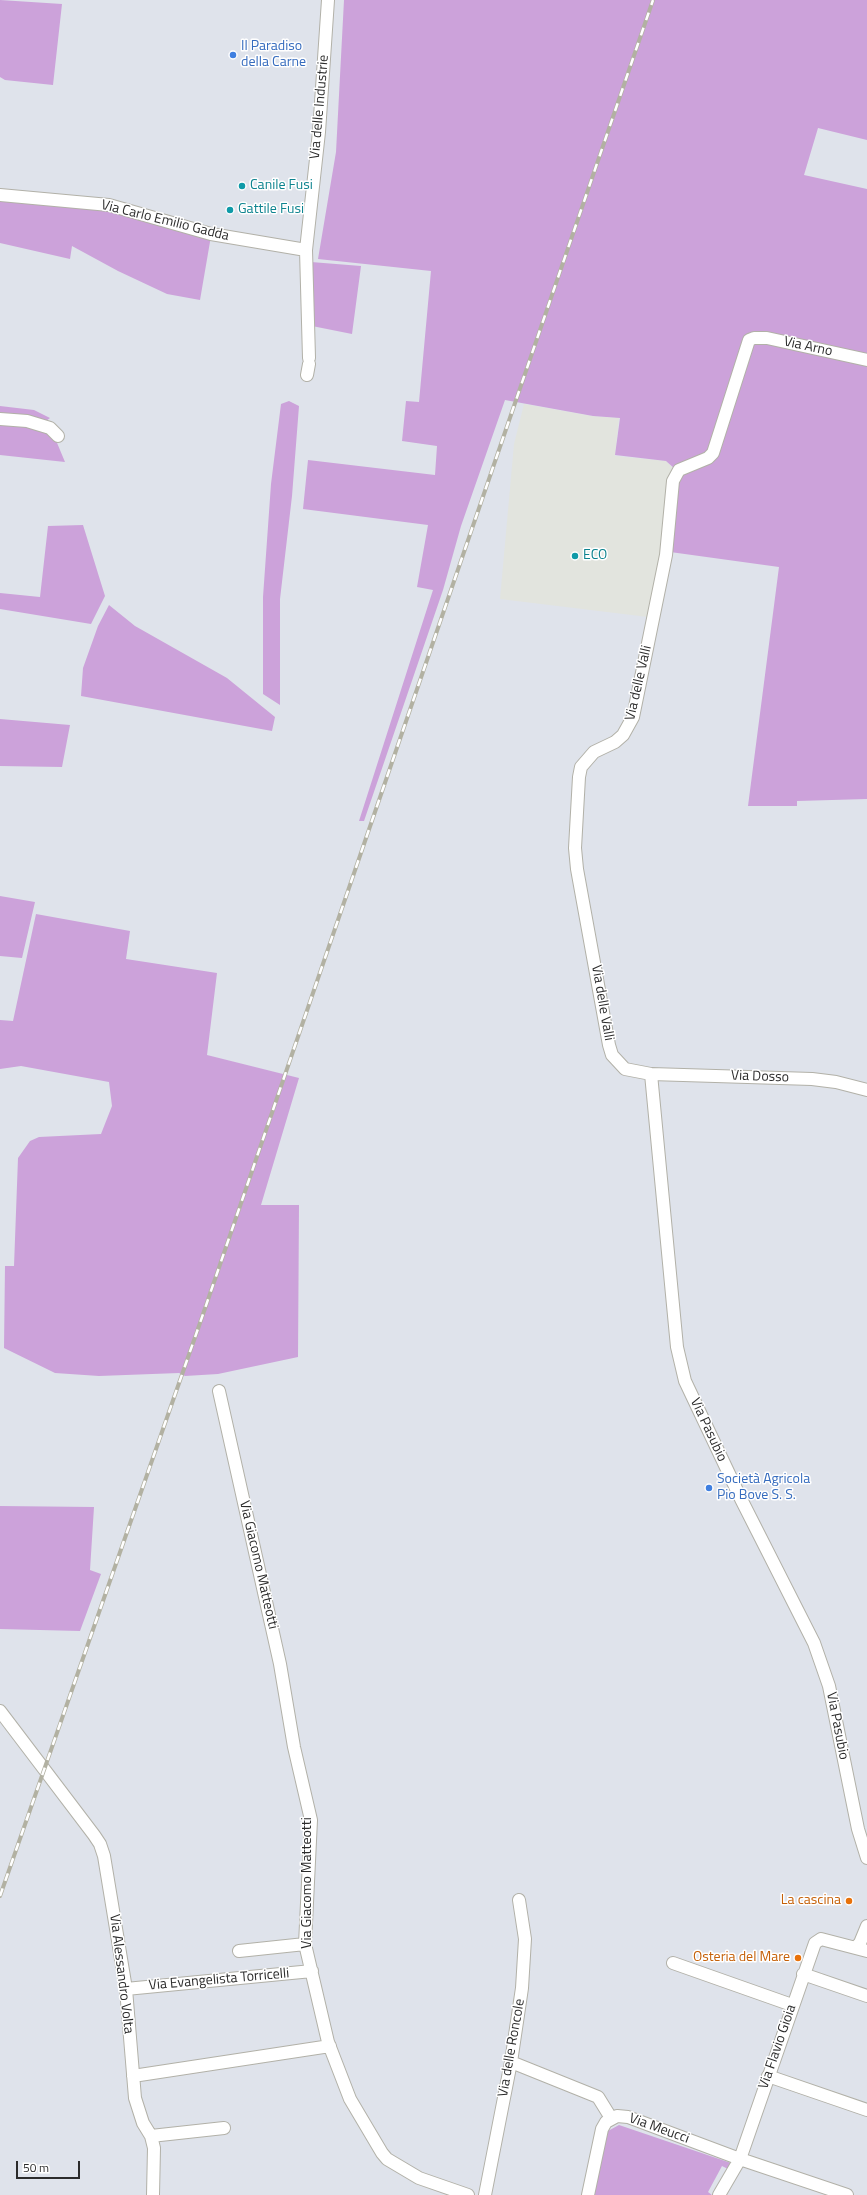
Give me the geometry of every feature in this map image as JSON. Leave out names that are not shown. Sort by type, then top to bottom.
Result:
[{"type":"street","name":"Via delle Industrie","points":[[307,363],[306,250],[319,132],[328,0]]},
{"type":"street","name":"Via Carlo Emilio Gadda","points":[[0,195],[109,205],[211,234],[306,250]]},
{"type":"street","name":"Via Arno","points":[[749,340],[754,338],[767,338],[867,360]]},
{"type":"street","name":"Via delle Valli","points":[[651,1074],[625,1069],[612,1055],[609,1045],[577,869],[576,848],[579,777],[585,760],[594,752],[615,742],[623,735],[633,717],[666,555],[673,481],[679,470],[708,458],[713,453],[749,340]]},
{"type":"street","points":[[0,419],[27,421],[50,428],[58,436]]},
{"type":"street","name":"Via Dosso","points":[[651,1074],[812,1079],[836,1082],[867,1090]]},
{"type":"street","name":"Via Pasubio","points":[[651,1074],[677,1347],[685,1381],[741,1499],[814,1643],[829,1686],[858,1830],[867,1858]]},
{"type":"street","name":"Via Giacomo Matteotti","points":[[219,1391],[280,1664],[294,1747],[311,1820],[305,1944],[330,2046],[350,2099],[382,2153],[420,2178],[468,2195]]},
{"type":"street","name":"Via Alessandro Volta","points":[[0,1711],[100,1844],[104,1856],[126,1988],[134,2098],[138,2111],[151,2136],[156,2158],[153,2195]]},
{"type":"street","name":"Via delle Roncole","points":[[485,2195],[511,2062],[522,1988],[525,1939],[520,1900]]},
{"type":"street","points":[[862,1949],[860,1943],[867,1926]]},
{"type":"street","name":"Via Flavio Gioia","points":[[719,2195],[740,2159],[792,2005],[815,1943],[821,1939],[862,1949]]},
{"type":"street","points":[[239,1951],[305,1944]]},
{"type":"street","points":[[673,1963],[792,2005]]},
{"type":"street","name":"Via Evangelista Torricelli","points":[[126,1988],[312,1971]]},
{"type":"street","points":[[803,1974],[867,1996]]},
{"type":"street","points":[[133,2076],[330,2046]]},
{"type":"street","points":[[511,2062],[598,2097],[611,2118]]},
{"type":"street","points":[[768,2076],[867,2110]]},
{"type":"street","name":"Via Meucci","points":[[588,2195],[602,2129],[611,2118],[617,2116],[628,2118],[740,2159],[847,2195]]},
{"type":"street","points":[[151,2136],[224,2128]]},
{"type":"shaded area","points":[[0,0],[62,4],[53,85],[5,80],[0,77]]},
{"type":"shaded area","points":[[344,0],[867,0],[867,140],[818,128],[804,175],[867,189],[867,799],[797,801],[797,806],[748,806],[779,567],[663,551],[675,469],[666,461],[615,455],[620,418],[593,416],[505,400],[461,526],[443,590],[364,821],[359,821],[433,590],[417,587],[428,525],[303,509],[308,460],[435,475],[437,446],[402,441],[406,401],[419,402],[431,271],[318,259],[336,152]]},
{"type":"shaded area","points":[[0,199],[112,208],[211,236],[200,300],[167,294],[118,271],[72,246],[70,259],[0,243]]},
{"type":"shaded area","points":[[311,262],[361,266],[352,334],[312,326]]},
{"type":"shaded area","points":[[289,401],[299,406],[292,496],[280,599],[280,705],[263,694],[263,597],[271,484],[281,404]]},
{"type":"shaded area","points":[[524,404],[592,416],[619,418],[615,456],[666,461],[674,469],[661,553],[648,617],[500,599],[514,444]]},
{"type":"shaded area","points":[[0,406],[34,410],[50,418],[46,421],[0,416]]},
{"type":"shaded area","points":[[0,424],[26,426],[49,432],[55,438],[65,462],[0,455]]},
{"type":"shaded area","points":[[83,525],[105,596],[91,624],[0,609],[0,593],[40,597],[48,526]]},
{"type":"shaded area","points":[[109,605],[135,626],[227,678],[275,717],[272,731],[81,696],[83,668],[98,626]]},
{"type":"shaded area","points":[[0,719],[70,725],[62,767],[0,766]]},
{"type":"shaded area","points":[[0,896],[35,902],[22,958],[0,956]]},
{"type":"shaded area","points":[[36,914],[130,931],[126,959],[217,973],[207,1055],[299,1078],[261,1205],[299,1205],[298,1357],[218,1374],[185,1376],[179,1373],[99,1376],[55,1373],[4,1348],[5,1266],[14,1266],[18,1158],[30,1141],[39,1137],[101,1134],[112,1106],[109,1082],[21,1066],[0,1069],[0,1020],[13,1021]]},
{"type":"shaded area","points":[[0,1506],[94,1507],[90,1570],[101,1574],[80,1631],[0,1629]]},
{"type":"shaded area","points":[[619,2125],[731,2163],[728,2169],[722,2166],[708,2192],[712,2195],[594,2195],[608,2131]]},
{"type":"railway","points":[[0,1896],[200,1323],[653,0]]},
{"type":"place","name":"Il Paradiso della Carne","points":[[233,55]]},
{"type":"place","name":"Canile Fusi","points":[[242,186]]},
{"type":"place","name":"Gattile Fusi","points":[[230,210]]},
{"type":"place","name":"ECO","points":[[575,556]]},
{"type":"place","name":"Società Agricola Pio Bove S. S.","points":[[709,1488]]},
{"type":"place","name":"La cascina","points":[[849,1901]]},
{"type":"place","name":"Osteria del Mare","points":[[798,1958]]}]
